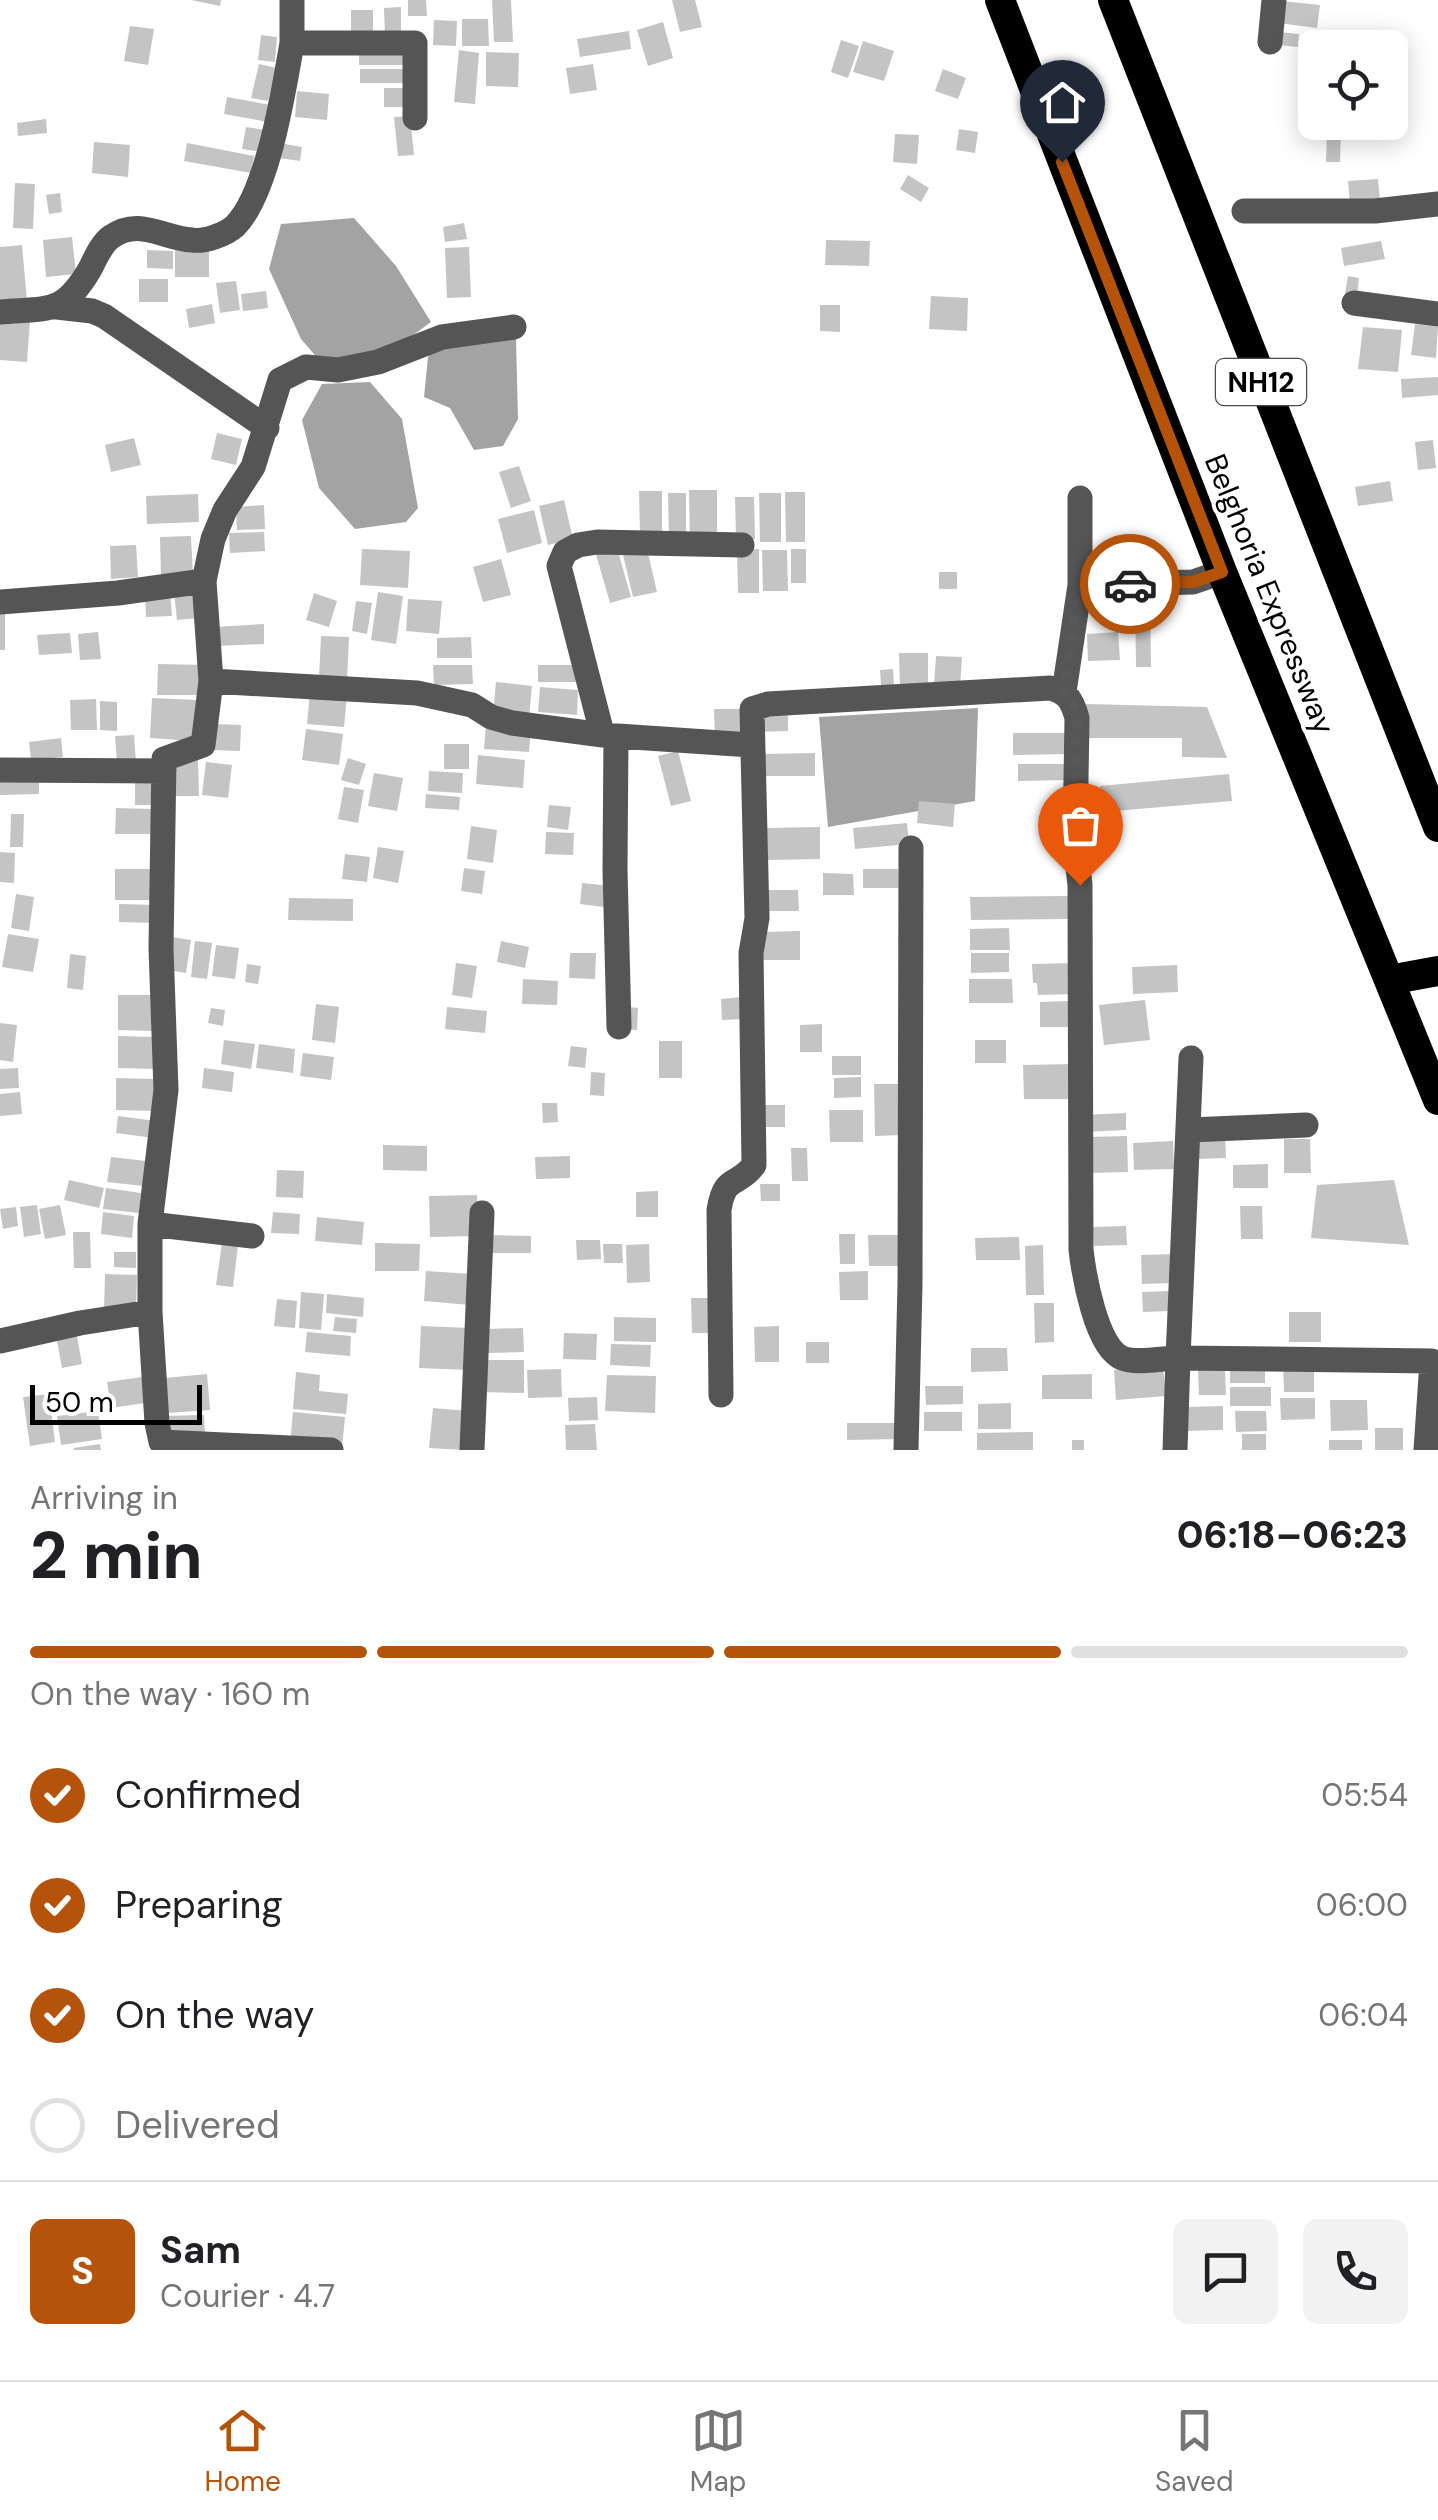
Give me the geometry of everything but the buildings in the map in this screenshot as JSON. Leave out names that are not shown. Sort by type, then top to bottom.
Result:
[{"type":"highway","name":"Belghoria Expressway","points":[[1000,0],[1222,572],[1390,980],[1429,1051],[1438,1100]]},
{"type":"highway","name":"NH12","points":[[1113,0],[1438,827]]},
{"type":"highway","points":[[1390,980],[1438,971]]},
{"type":"street","points":[[58,307],[79,287],[109,238],[137,226],[194,241],[217,236],[235,226],[255,192],[281,109],[292,43],[292,0]]},
{"type":"street","points":[[1270,42],[1274,0]]},
{"type":"street","points":[[292,43],[415,42],[415,118]]},
{"type":"street","points":[[1244,211],[1375,212],[1438,204]]},
{"type":"street","points":[[1354,303],[1438,314]]},
{"type":"street","points":[[0,312],[58,307],[104,316],[267,428]]},
{"type":"street","points":[[331,1450],[161,1442],[150,1312],[150,1224],[166,1090],[161,948],[164,759],[203,745],[211,680],[204,580],[212,539],[253,467],[280,380],[306,367],[338,370],[442,337],[514,327]]},
{"type":"street","points":[[1064,692],[1080,585],[1080,498]]},
{"type":"street","points":[[619,1027],[609,734],[560,566],[565,552],[597,542],[742,546]]},
{"type":"street","points":[[1080,585],[1193,582],[1222,572]]},
{"type":"street","points":[[0,602],[118,594],[204,580]]},
{"type":"street","points":[[211,680],[417,693],[472,705],[512,723],[751,745]]},
{"type":"street","points":[[721,1394],[722,1193],[728,1183],[748,1173],[754,1164],[751,954],[756,918],[752,708],[1050,688],[1064,692],[1073,703],[1077,718],[1081,1250],[1084,1278],[1105,1341],[1123,1359],[1432,1361],[1426,1450]]},
{"type":"street","points":[[0,770],[164,771]]},
{"type":"street","points":[[906,1450],[912,848]]},
{"type":"street","points":[[1175,1450],[1191,1058]]},
{"type":"street","points":[[1189,1130],[1306,1125]]},
{"type":"street","points":[[472,1450],[482,1212]]},
{"type":"street","points":[[150,1224],[252,1236]]},
{"type":"street","points":[[0,1341],[80,1322],[150,1312]]},
{"type":"shaded area","points":[[354,218],[396,266],[431,322],[386,355],[320,361],[301,339],[269,269],[281,224]]},
{"type":"shaded area","points":[[444,339],[516,339],[518,419],[503,446],[474,450],[450,408],[424,397],[428,357]]},
{"type":"shaded area","points":[[370,382],[402,419],[418,508],[406,522],[355,529],[319,488],[302,420],[322,384]]},
{"type":"shaded area","points":[[978,708],[975,801],[828,827],[819,717]]},
{"type":"way so far","points":[[1080,885],[1075,841],[1077,718],[1073,703],[1064,692],[1080,585],[1130,584]]},
{"type":"route","points":[[1062,162],[1222,572],[1193,582],[1130,584]]}]
